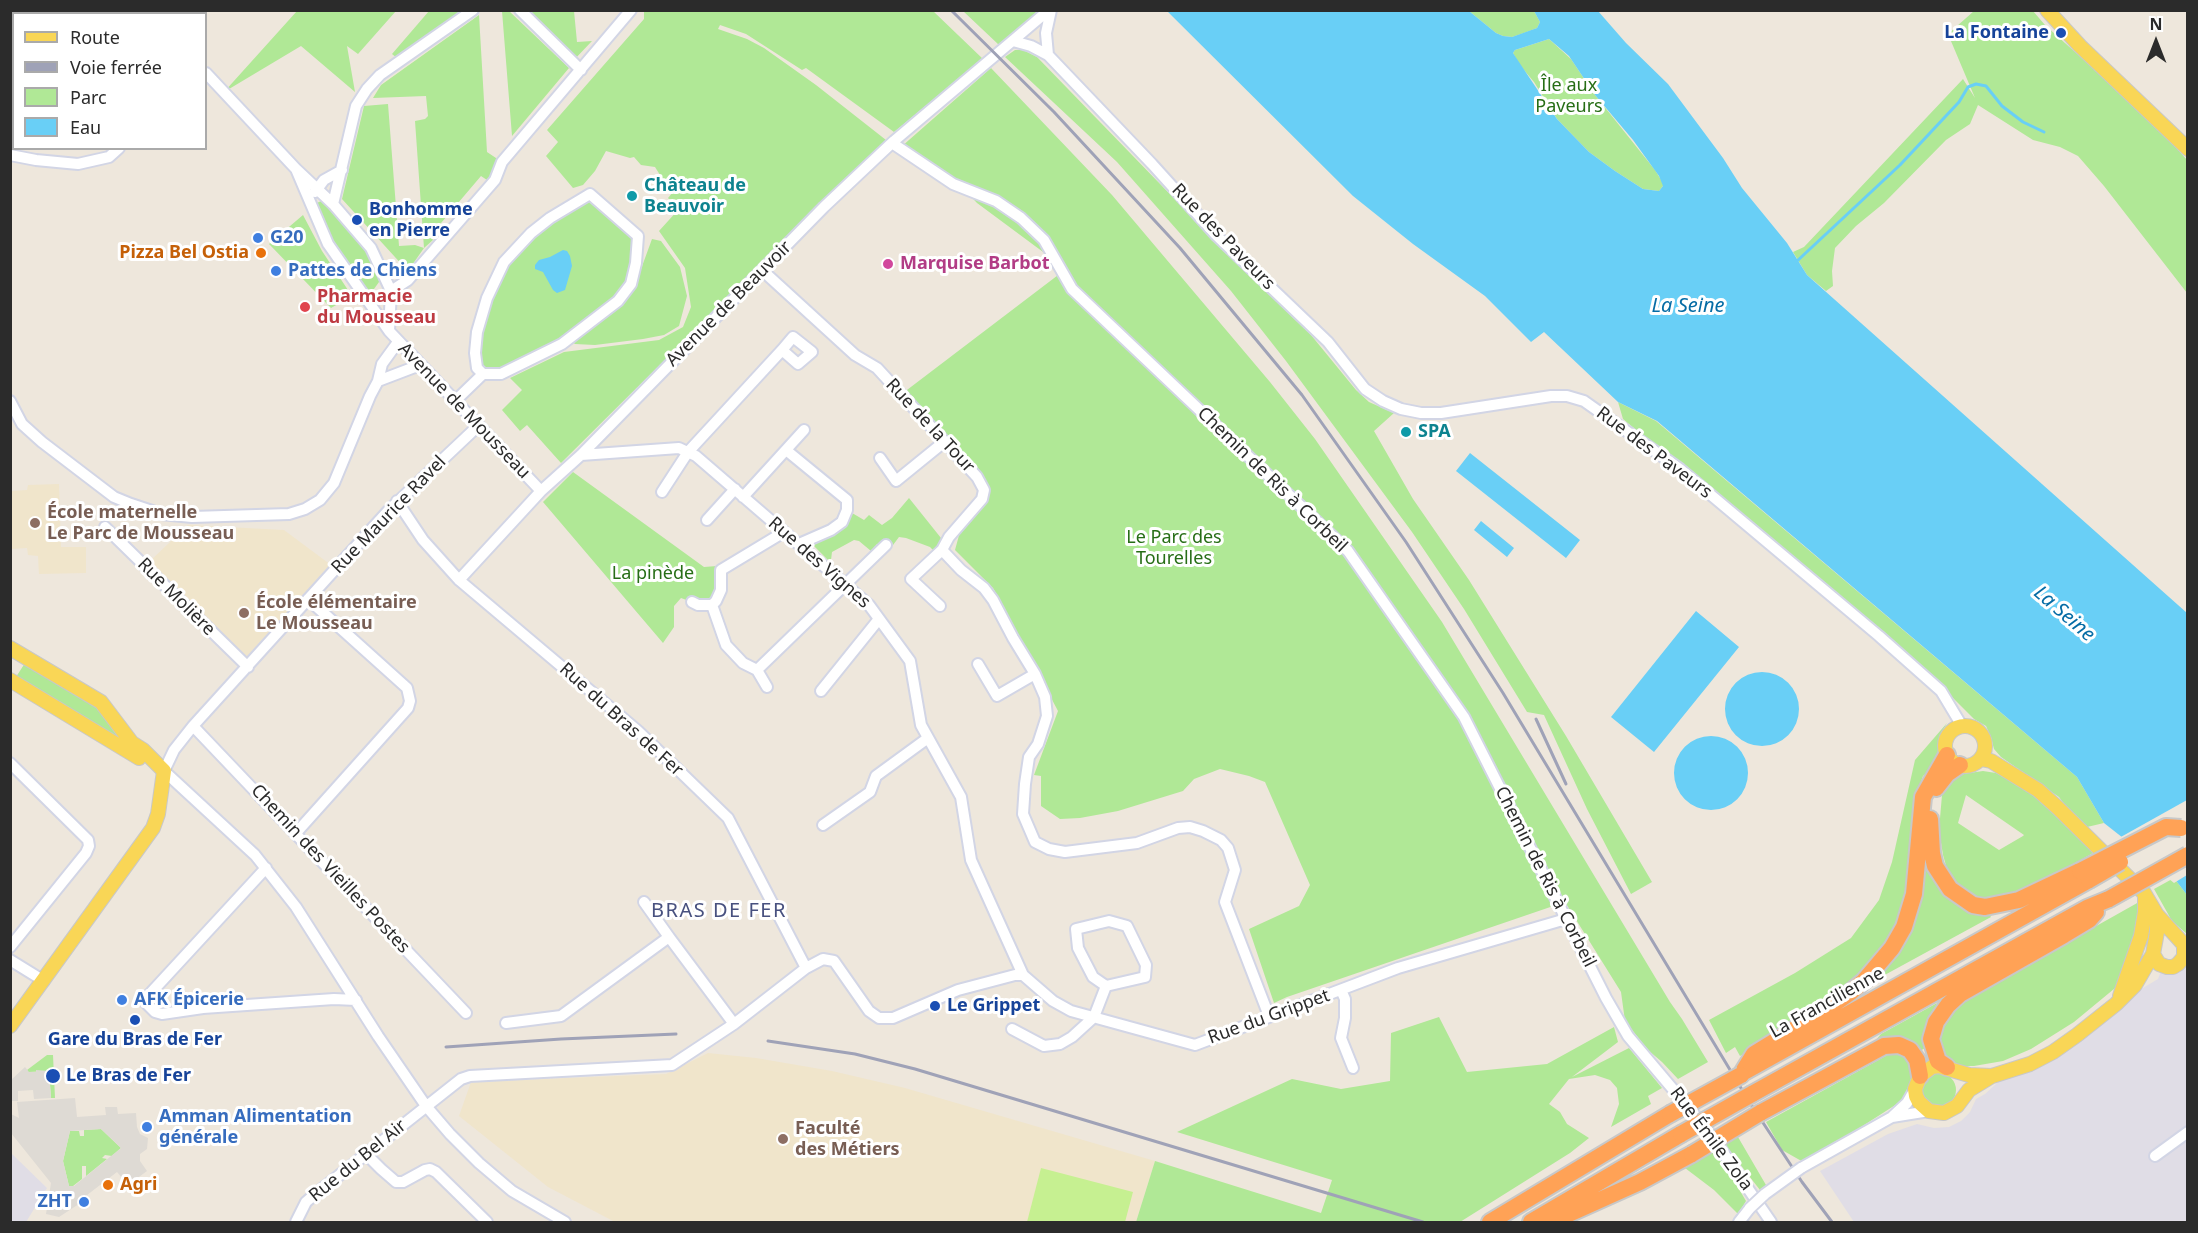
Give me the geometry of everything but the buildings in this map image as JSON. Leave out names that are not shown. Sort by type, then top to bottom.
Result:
[{"type":"highway","points":[[1953,760],[1932,801],[1930,811],[1932,853],[1935,866],[1950,890],[1973,905],[1985,907],[2019,900],[2085,875],[2166,827],[2184,826]]},
{"type":"highway","points":[[1741,1074],[1754,1054],[1824,1011],[1857,987],[1892,948],[1904,927],[1914,894],[1923,797],[1953,760]]},
{"type":"highway","points":[[1531,1222],[1752,1094],[2187,855]]},
{"type":"highway","name":"La Francilienne","points":[[1490,1222],[1670,1114],[2085,875]]},
{"type":"highway","points":[[1950,1069],[1938,1061],[1931,1039],[1936,1022],[1948,1005],[1960,994],[2089,920],[2109,899]]},
{"type":"highway","points":[[1551,1222],[1640,1182],[1884,1046],[1899,1045],[1910,1050],[1917,1060],[1918,1082]]},
{"type":"main road","points":[[2047,10],[2080,46],[2187,149]]},
{"type":"main road","points":[[10,648],[101,702],[132,743],[143,750],[164,771]]},
{"type":"main road","points":[[10,680],[138,758],[164,771]]},
{"type":"main road","points":[[1962,726],[1970,726],[1977,730],[1983,736],[1985,743],[1981,759],[1974,764],[1953,760],[1944,748],[1949,733],[1962,726]]},
{"type":"main road","points":[[1981,759],[1991,761],[2038,790],[2144,893],[2157,915],[2186,948],[2183,965],[2163,966],[2155,960],[2157,915]]},
{"type":"main road","points":[[10,1026],[153,828],[158,814],[164,771]]},
{"type":"main road","points":[[2116,1004],[2128,978],[2141,936],[2145,912],[2144,893]]},
{"type":"main road","points":[[2135,985],[2154,947],[2163,936],[2174,936]]},
{"type":"main road","points":[[1992,1076],[1969,1075],[1950,1069],[1932,1067],[1918,1082],[1919,1102],[1929,1111],[1944,1113],[1951,1110],[1969,1090],[1992,1076],[2030,1065],[2053,1052],[2116,1004],[2135,985],[2163,966]]},
{"type":"main road","points":[[1950,1069],[1961,1081],[1963,1093],[1961,1099]]},
{"type":"street","points":[[333,204],[356,106],[367,89],[389,69],[473,10]]},
{"type":"street","points":[[520,10],[581,70]]},
{"type":"street","points":[[390,291],[408,280],[495,180],[502,162],[631,10]]},
{"type":"street","points":[[1048,56],[1046,33],[1050,10]]},
{"type":"street","name":"Avenue de Beauvoir","points":[[459,580],[541,491],[581,455],[824,207],[892,143],[1050,10]]},
{"type":"street","points":[[1013,41],[1031,46],[1048,56]]},
{"type":"street","name":"Rue des Paveurs","points":[[1048,56],[1160,172],[1217,236],[1328,342],[1365,389],[1401,410],[1421,412],[1441,413],[1551,396],[1567,396],[1584,401],[1680,469],[1879,636],[1941,691],[1962,726]]},
{"type":"street","name":"Avenue de Mousseau","points":[[207,74],[296,169],[333,204],[371,248],[390,291],[389,331]]},
{"type":"street","name":"Chemin de Ris à Corbeil","points":[[892,143],[953,184],[996,201],[1022,218],[1044,240],[1072,290],[1348,551],[1464,717],[1606,998],[1628,1036],[1648,1058]]},
{"type":"street","points":[[10,155],[78,164],[109,157],[117,150]]},
{"type":"street","name":"Avenue de Mousseau","points":[[296,169],[328,244],[389,331],[541,491]]},
{"type":"street","points":[[310,203],[317,188],[324,180],[342,170]]},
{"type":"street","points":[[455,401],[483,374],[501,374],[562,344],[618,301],[631,284],[636,263],[638,236],[590,194],[550,218],[531,233],[504,262],[487,298],[477,332],[475,353],[477,368],[483,374]]},
{"type":"street","name":"Rue de la Tour","points":[[763,271],[855,355],[877,368],[977,477],[984,490],[982,499],[949,537],[942,550]]},
{"type":"street","points":[[10,401],[22,424],[42,442],[114,497],[130,504],[161,514],[192,517],[289,514],[305,510],[320,500],[334,483],[378,381],[382,364],[398,342]]},
{"type":"street","points":[[662,492],[688,452],[782,350]]},
{"type":"street","points":[[378,381],[420,365]]},
{"type":"street","name":"Rue Maurice Ravel","points":[[164,771],[174,750],[193,726],[397,501],[478,426]]},
{"type":"street","points":[[707,520],[786,450],[804,430]]},
{"type":"street","points":[[880,458],[896,481],[944,442]]},
{"type":"street","points":[[581,455],[680,448],[688,452]]},
{"type":"street","points":[[786,450],[847,500],[847,510],[842,522],[831,530],[799,544]]},
{"type":"street","name":"Rue des Vignes","points":[[688,452],[696,456],[869,604],[910,662],[921,725],[961,797],[971,860],[1023,975]]},
{"type":"street","name":"Rue du Bras de Fer","points":[[397,501],[423,540],[459,580],[638,731],[728,818],[806,968]]},
{"type":"street","name":"Rue Molière","points":[[105,527],[248,667]]},
{"type":"street","points":[[692,602],[698,605],[712,605],[721,590],[721,570],[784,532]]},
{"type":"street","points":[[757,670],[886,545]]},
{"type":"street","points":[[940,606],[911,579],[942,550],[961,570],[984,588],[1035,674],[1045,697],[1047,716],[1038,744],[1029,758],[1025,784],[1023,814],[1035,842],[1049,849],[1065,852],[1137,843],[1178,828],[1190,827],[1221,840],[1228,848],[1235,870],[1225,902],[1269,1017]]},
{"type":"street","points":[[296,833],[408,708],[410,701],[407,688],[308,599]]},
{"type":"street","points":[[712,605],[726,645],[743,663],[757,670],[767,687]]},
{"type":"street","points":[[821,691],[879,619]]},
{"type":"street","points":[[978,664],[997,696],[1035,674]]},
{"type":"street","name":"Chemin des Vieilles Postes","points":[[193,726],[466,1013]]},
{"type":"street","points":[[823,825],[870,792],[876,776],[928,738]]},
{"type":"street","points":[[10,763],[88,840],[89,846],[10,946]]},
{"type":"street","points":[[164,771],[211,812],[266,868],[296,907],[378,1036],[426,1106],[478,1163],[501,1182],[566,1222]]},
{"type":"street","points":[[266,868],[147,997],[145,1002],[155,1012],[162,1014],[203,1008],[334,999],[356,1000]]},
{"type":"street","points":[[644,902],[734,1024]]},
{"type":"street","name":"Rue du Grippet","points":[[1023,975],[1053,1001],[1071,1011],[1195,1045],[1398,968],[1566,920]]},
{"type":"street","points":[[1109,921],[1127,926],[1146,965],[1145,976],[1106,986],[1094,977],[1078,948],[1076,929],[1109,921]]},
{"type":"street","points":[[506,1023],[561,1016],[669,937]]},
{"type":"street","points":[[806,968],[822,959],[834,962],[869,1011],[879,1018],[893,1018],[958,990],[1023,975]]},
{"type":"street","points":[[10,960],[44,981]]},
{"type":"street","name":"Rue du Bel Air","points":[[296,1222],[306,1202],[461,1079],[470,1076],[672,1065],[734,1024],[806,968]]},
{"type":"street","points":[[1012,1029],[1044,1046],[1060,1044],[1072,1037],[1094,1017],[1106,986]]},
{"type":"street","name":"Rue du Grippet","points":[[1341,990],[1345,999],[1346,1018],[1341,1038],[1353,1068]]},
{"type":"street","name":"Rue Émile Zola","points":[[1648,1058],[1709,1132],[1772,1222]]},
{"type":"street","points":[[1739,1222],[1766,1194],[1801,1168],[1892,1117],[1907,1103],[1918,1082]]},
{"type":"street","points":[[1892,1117],[1929,1111]]},
{"type":"street","points":[[2155,1156],[2187,1132]]},
{"type":"street","points":[[366,1154],[396,1182],[403,1182],[424,1170],[430,1169],[436,1172],[487,1222]]},
{"type":"shaded area","name":"École maternelle Le Parc de Mousseau","points":[[59,484],[61,547],[86,547],[86,573],[39,574],[38,556],[28,555],[27,548],[11,549],[11,491],[27,490],[28,485]]},
{"type":"shaded area","name":"École élémentaire Le Mousseau","points":[[188,525],[284,530],[331,565],[245,659],[150,561]]},
{"type":"shaded area","points":[[2187,956],[2187,1222],[1854,1222],[1820,1171],[1888,1134],[1917,1124],[1934,1128],[1949,1127],[1961,1121],[1970,1112],[1976,1099],[1985,1094],[2010,1071],[2030,1064],[2116,1004],[2158,979],[2163,966]]},
{"type":"shaded area","name":"Faculté des Métiers","points":[[708,1053],[756,1058],[832,1071],[905,1088],[1155,1161],[1136,1222],[615,1222],[548,1187],[459,1116],[471,1082],[666,1074]]},
{"type":"shaded area","points":[[25,1067],[29,1072],[49,1071],[51,1098],[34,1099],[33,1090],[18,1091],[18,1101],[11,1101],[11,1080]]},
{"type":"shaded area","points":[[75,1098],[77,1117],[106,1115],[105,1107],[117,1107],[118,1114],[136,1113],[140,1134],[148,1138],[147,1149],[140,1154],[140,1161],[147,1171],[128,1185],[117,1172],[78,1202],[79,1204],[59,1217],[46,1214],[51,1183],[11,1133],[11,1114],[19,1118],[17,1102]],"holes":[[[101,1129],[121,1148],[74,1186],[69,1186],[63,1161],[70,1131]]]},
{"type":"shaded area","points":[[10,1152],[47,1188],[26,1222],[11,1222]]},
{"type":"green space","points":[[297,11],[396,11],[358,54],[347,46],[355,92],[301,46],[224,92]]},
{"type":"green space","points":[[429,11],[465,11],[397,58],[392,54]]},
{"type":"green space","points":[[502,11],[509,11],[569,68],[512,136]]},
{"type":"green space","points":[[521,11],[574,11],[577,42],[592,41],[573,61]]},
{"type":"green space","points":[[644,11],[933,11],[983,59],[894,132],[806,68],[802,70],[746,34],[720,25],[718,29],[747,39],[764,48],[886,140],[561,463],[527,425],[520,431],[502,410],[522,390],[510,378],[564,352],[659,340],[683,327],[691,307],[685,268],[659,231],[678,210],[668,198],[673,192],[661,181],[655,167],[641,165],[634,157],[630,158],[606,151],[595,171],[583,185],[573,188],[546,156],[558,142],[547,130],[644,19]]},
{"type":"green space","points":[[963,11],[1041,11],[999,45]]},
{"type":"green space","name":"Île aux Paveurs","points":[[1469,11],[1534,11],[1540,22],[1537,28],[1524,33],[1512,37],[1503,36]]},
{"type":"green space","points":[[1974,11],[2033,11],[2045,25],[2155,124],[2187,160],[2187,293],[2078,156],[2060,147],[2033,140],[1978,105],[1970,124],[1946,140],[1884,203],[1856,226],[1835,248],[1833,286],[1826,291],[1807,275],[1793,252],[1804,247],[1963,79],[1975,98],[1948,34]]},
{"type":"green space","points":[[479,15],[487,152],[502,162],[487,180],[481,176],[430,236],[433,240],[424,248],[415,121],[428,116],[426,96],[373,98],[381,85]]},
{"type":"green space","name":"Île aux Paveurs","points":[[1549,39],[1571,59],[1595,95],[1655,170],[1663,183],[1659,191],[1643,189],[1615,171],[1589,152],[1557,119],[1513,53],[1515,50]]},
{"type":"green space","points":[[1015,50],[1023,50],[1037,57],[1226,252],[1311,335],[1356,390],[1369,402],[1394,413],[1374,431],[1413,499],[1469,580],[1566,736],[1652,882],[1631,894],[1587,809],[1544,715],[1527,712],[1464,609],[1412,532],[1286,361],[1231,291],[1117,162],[1005,57]]},
{"type":"green space","name":"Le Parc des Tourelles","points":[[991,68],[1112,195],[1270,382],[1315,439],[1442,622],[1708,1062],[1678,1079],[1648,1050],[1625,1021],[1621,992],[1565,902],[1274,1003],[1249,929],[1299,906],[1310,885],[1265,782],[1220,769],[1194,779],[1183,791],[1118,811],[1060,819],[1041,806],[1041,776],[1034,775],[1058,711],[993,588],[955,550],[961,528],[988,497],[903,393],[1066,269],[977,203],[953,178],[901,147]]},
{"type":"green space","points":[[388,104],[399,246],[415,245],[424,248],[410,268],[405,268],[342,199],[364,106]]},
{"type":"green space","points":[[321,201],[326,203],[370,253],[377,268],[379,282],[374,289],[364,288],[341,260],[317,211],[317,203]]},
{"type":"green space","points":[[591,202],[634,240],[636,263],[618,301],[527,362],[483,374],[477,332],[504,262],[531,233],[575,204]]},
{"type":"green space","points":[[303,215],[322,251],[352,296],[331,308],[269,244]]},
{"type":"green space","points":[[652,239],[661,241],[680,267],[687,296],[679,326],[664,335],[643,339],[595,345],[572,342],[616,310],[633,291]]},
{"type":"green space","points":[[1618,402],[1656,421],[2077,777],[2104,823],[2087,827],[2070,812],[2059,797],[2001,757],[1994,749],[1986,726],[1974,719],[1932,677],[1623,419]]},
{"type":"green space","name":"La pinède","points":[[573,472],[704,567],[717,566],[718,585],[713,601],[692,602],[681,598],[674,606],[674,627],[663,643],[543,502]]},
{"type":"green space","points":[[909,498],[946,542],[937,554],[930,547],[899,537],[890,549],[886,545],[877,544],[871,551],[859,541],[854,540],[832,552],[829,561],[814,546],[814,538],[831,530],[847,510],[864,520],[869,515],[882,525],[892,518]]},
{"type":"green space","points":[[25,663],[101,709],[127,743],[16,677]]},
{"type":"green space","points":[[1947,723],[1941,733],[1935,766],[1923,776],[1917,793],[1914,865],[1899,921],[1887,944],[1852,984],[1828,1002],[1740,1056],[1735,1047],[1726,1053],[1709,1020],[1795,973],[1851,938],[1879,900],[1892,862],[1915,760]]},
{"type":"green space","points":[[1983,771],[1996,773],[2034,794],[2093,853],[2023,893],[1990,899],[1974,897],[1957,885],[1947,869],[1939,830],[1942,795],[1948,783],[1956,775]],"holes":[[[1966,795],[2024,835],[1999,850],[1958,823]]]},
{"type":"green space","points":[[1925,856],[1949,898],[1960,907],[1989,914],[1991,917],[1870,983],[1894,953]]},
{"type":"green space","points":[[2174,878],[2187,895],[2187,934],[2172,921],[2154,889]]},
{"type":"green space","points":[[2139,902],[2141,918],[2120,984],[2074,1022],[2031,1049],[2003,1061],[1958,1066],[1945,1058],[1939,1040],[1942,1026],[1952,1009]]},
{"type":"green space","points":[[1937,1003],[1929,1020],[1927,1047],[1918,1052],[1875,1041],[1881,1034]]},
{"type":"green space","points":[[1439,1017],[1467,1072],[1547,1064],[1614,1027],[1618,1042],[1572,1077],[1629,1048],[1662,1088],[1648,1096],[1651,1104],[1611,1127],[1619,1104],[1617,1088],[1610,1080],[1595,1075],[1569,1079],[1549,1104],[1560,1112],[1567,1124],[1589,1138],[1570,1153],[1460,1222],[1136,1222],[1155,1161],[1321,1213],[1332,1180],[1177,1132],[1292,1079],[1341,1089],[1390,1081],[1391,1033]]},
{"type":"green space","points":[[1893,1052],[1909,1058],[1912,1076],[1905,1096],[1900,1102],[1805,1163],[1782,1150],[1766,1122]]},
{"type":"green space","points":[[47,1055],[53,1055],[55,1098],[51,1098],[49,1071],[28,1072],[27,1070]]},
{"type":"green space","points":[[1939,1073],[1951,1078],[1956,1090],[1951,1102],[1939,1107],[1927,1102],[1922,1090],[1927,1078]]},
{"type":"green space","points":[[101,1129],[121,1148],[112,1156],[105,1155],[102,1158],[107,1159],[86,1176],[86,1166],[82,1166],[82,1179],[73,1186],[69,1186],[63,1161],[70,1131],[79,1131],[80,1136],[84,1136],[84,1130]]},
{"type":"green space","points":[[1738,1137],[1766,1185],[1760,1190],[1725,1145]]},
{"type":"green space","points":[[1716,1150],[1746,1201],[1738,1214],[1714,1190],[1685,1168]]},
{"type":"green space","points":[[1041,1168],[1133,1192],[1125,1222],[1027,1222]]},
{"type":"water","name":"La Seine","points":[[1167,11],[1469,11],[1496,33],[1512,37],[1537,28],[1540,22],[1534,11],[1598,11],[1626,43],[1668,84],[1723,158],[1742,188],[1787,243],[1807,275],[2187,613],[2187,895],[2174,878],[2104,823],[2077,777],[1657,421],[1618,402],[1544,332],[1531,342],[1485,296],[1413,244],[1353,196]],"holes":[[[1549,39],[1569,56],[1595,95],[1633,140],[1659,176],[1663,186],[1659,191],[1643,189],[1589,152],[1557,119],[1513,53],[1515,50]]]},
{"type":"water","points":[[563,250],[567,251],[570,256],[572,266],[565,290],[557,293],[543,272],[535,269],[535,265],[539,260]]},
{"type":"water","points":[[1470,453],[1580,540],[1566,558],[1456,471]]},
{"type":"water","points":[[1481,521],[1514,548],[1507,557],[1474,530]]},
{"type":"water","points":[[1696,611],[1739,647],[1654,752],[1611,717]]},
{"type":"water","points":[[1755,672],[1769,672],[1783,678],[1793,688],[1799,702],[1797,723],[1783,740],[1769,746],[1755,746],[1741,740],[1731,730],[1725,716],[1725,702],[1731,688],[1741,678]]},
{"type":"water","points":[[1704,736],[1718,736],[1732,742],[1742,752],[1748,766],[1746,787],[1732,804],[1718,810],[1704,810],[1690,804],[1680,794],[1674,780],[1674,766],[1680,752],[1690,742]]},
{"type":"pier","points":[[2187,800],[2187,875],[2174,883],[2119,838]]},
{"type":"waterway","points":[[1796,262],[1900,165],[1959,102],[1968,87],[1976,84],[1986,86],[2002,106],[2023,122],[2044,132]]},
{"type":"railway","points":[[951,10],[1054,112],[1180,248],[1302,395],[1406,542],[1503,693],[1750,1103],[1802,1182],[1832,1222]]},
{"type":"railway","points":[[1536,719],[1566,784]]},
{"type":"railway","points":[[446,1047],[676,1034]]},
{"type":"railway","points":[[768,1041],[855,1054],[915,1069],[1423,1222]]},
{"type":"place","name":"La Fontaine","points":[[2061,33]]},
{"type":"place","name":"Château de Beauvoir","points":[[632,196]]},
{"type":"place","name":"Bonhomme en Pierre","points":[[357,220]]},
{"type":"place","name":"G20","points":[[258,238]]},
{"type":"place","name":"Pizza Bel Ostia","points":[[261,253]]},
{"type":"place","name":"Marquise Barbot","points":[[888,264]]},
{"type":"place","name":"Pattes de Chiens","points":[[276,271]]},
{"type":"place","name":"Pharmacie du Mousseau","points":[[305,307]]},
{"type":"place","name":"SPA","points":[[1406,432]]},
{"type":"place","name":"École maternelle Le Parc de Mousseau","points":[[35,523]]},
{"type":"place","name":"École élémentaire Le Mousseau","points":[[244,613]]},
{"type":"place","name":"AFK Épicerie","points":[[122,1000]]},
{"type":"place","name":"Le Grippet","points":[[935,1006]]},
{"type":"place","name":"Gare du Bras de Fer","points":[[135,1020]]},
{"type":"place","name":"Le Bras de Fer","points":[[53,1076]]},
{"type":"place","name":"Amman Alimentation générale","points":[[147,1127]]},
{"type":"place","name":"Faculté des Métiers","points":[[783,1139]]},
{"type":"place","name":"Agri","points":[[108,1185]]},
{"type":"place","name":"ZHT","points":[[84,1202]]},
{"type":"district","name":"BRAS DE FER","points":[[719,911]]}]
